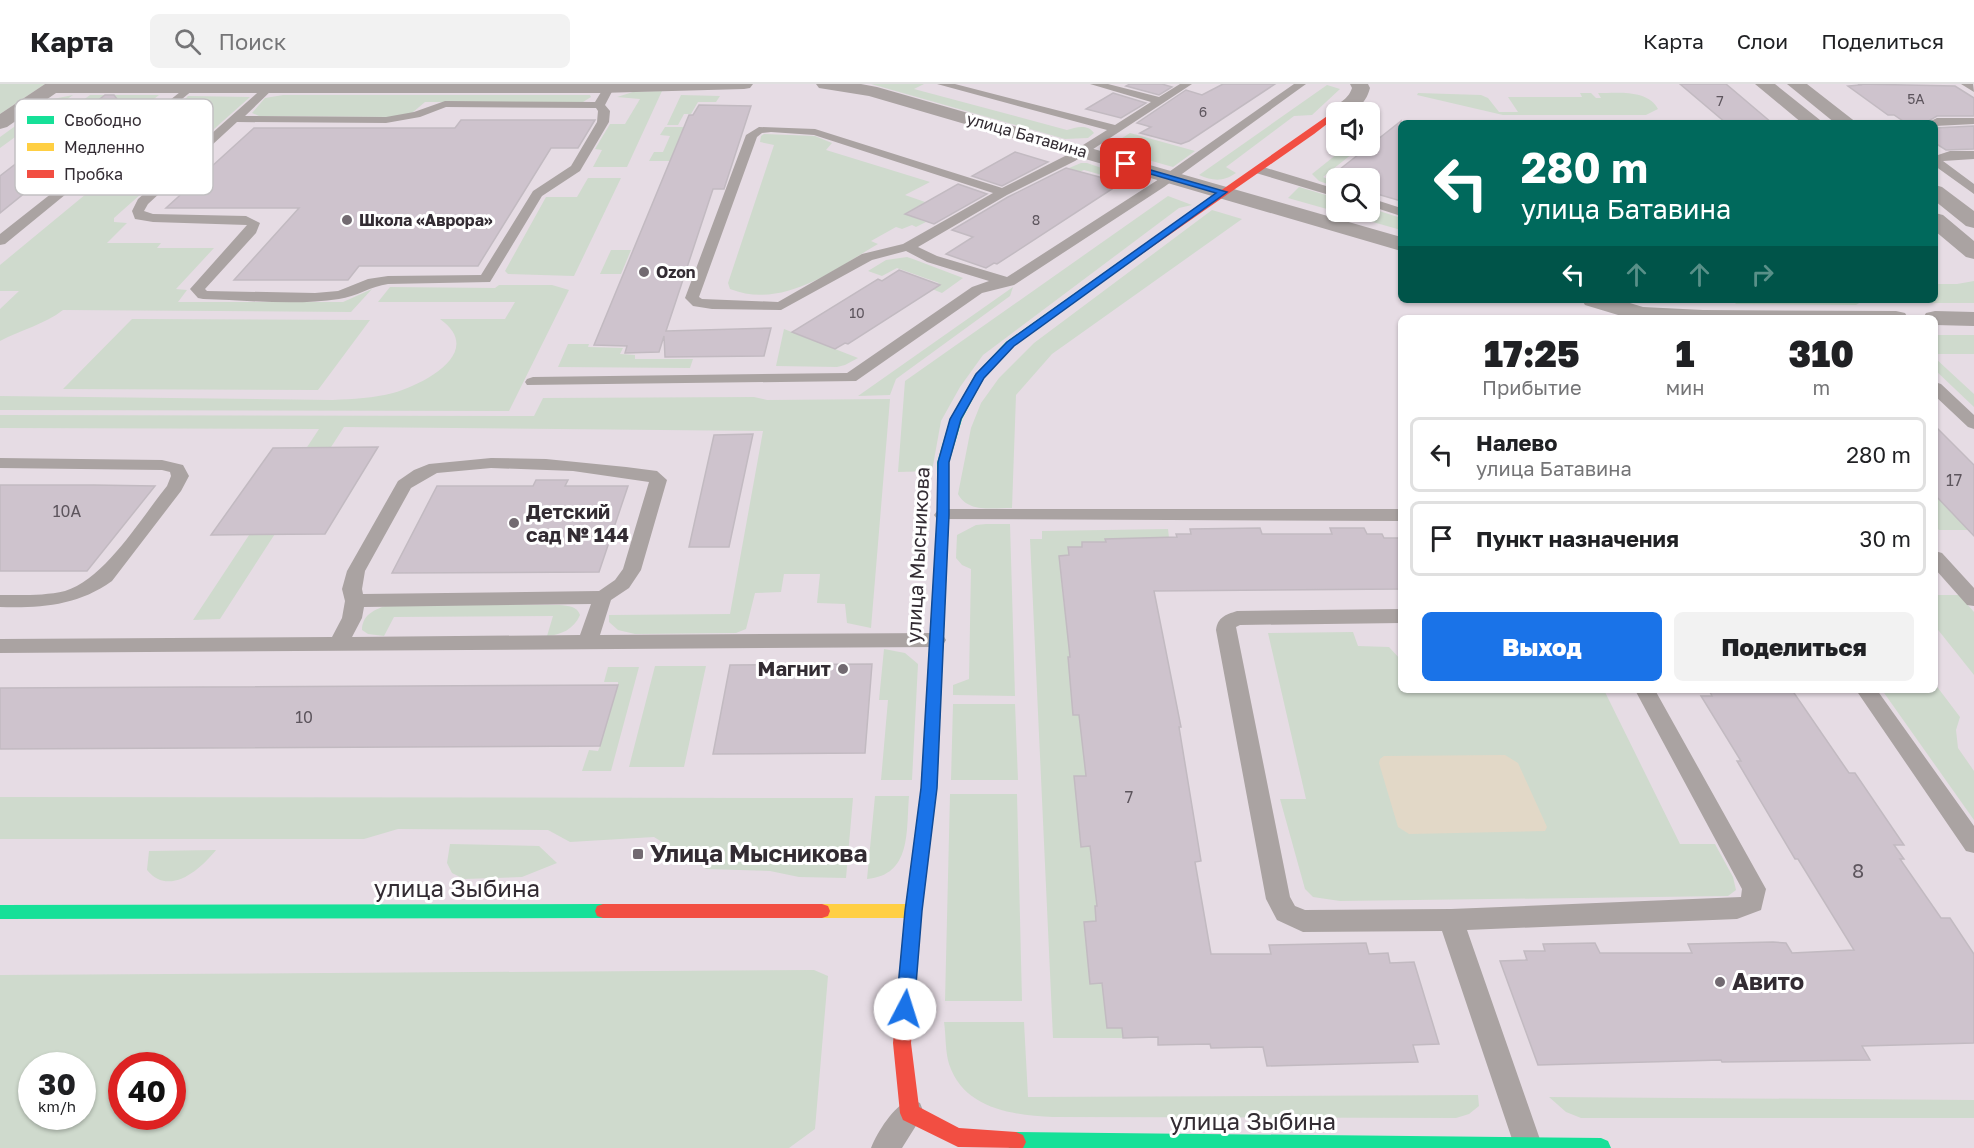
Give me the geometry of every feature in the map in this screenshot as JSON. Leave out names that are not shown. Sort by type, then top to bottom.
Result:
[{"type":"street","points":[[36,99],[55,86],[269,88],[744,84]]},
{"type":"street","name":"улица Батавина","points":[[825,84],[846,85],[871,91],[1398,243]]},
{"type":"street","name":"улица Мысникова","points":[[1354,102],[1358,99],[1361,88],[1359,84]]},
{"type":"street","points":[[1764,84],[1810,120]]},
{"type":"street","points":[[1796,84],[1842,120]]},
{"type":"street","points":[[0,123],[15,113]]},
{"type":"street","name":"улица Мысникова","points":[[910,1113],[902,1043],[913,911],[929,788],[944,462],[956,419],[980,377],[1011,344],[1222,192],[1260,170],[1326,122]]},
{"type":"street","points":[[1938,193],[1974,221]]},
{"type":"street","points":[[1938,222],[1974,252]]},
{"type":"street","points":[[1602,303],[1636,315]]},
{"type":"street","points":[[1938,318],[1974,318]]},
{"type":"street","name":"улица Зыбина","points":[[0,912],[913,911]]},
{"type":"street","name":"улица Зыбина","points":[[910,1113],[958,1137],[1038,1144],[1601,1148]]},
{"type":"lane","points":[[942,84],[1116,129]]},
{"type":"lane","points":[[1095,84],[1161,101]]},
{"type":"lane","points":[[1003,192],[815,132],[759,130],[752,135],[692,298],[699,303],[712,305],[781,306],[867,257],[908,247],[1003,192],[1082,151],[1186,84]]},
{"type":"lane","points":[[532,382],[851,378],[977,290],[989,285],[1010,282],[1171,177],[1301,84]]},
{"type":"lane","points":[[1966,84],[1974,89]]},
{"type":"lane","points":[[598,105],[611,86]]},
{"type":"lane","points":[[168,99],[182,87]]},
{"type":"lane","points":[[213,138],[269,88]]},
{"type":"lane","points":[[150,195],[142,202],[138,211],[140,216],[246,220],[254,223],[251,230],[197,289],[203,295],[315,297],[340,295],[374,282],[388,280],[485,279],[537,194],[576,168],[603,122],[604,111],[598,105],[446,104],[417,115],[386,120],[234,119]]},
{"type":"lane","points":[[1938,121],[1974,121]]},
{"type":"lane","points":[[1938,159],[1950,155],[1974,155]]},
{"type":"lane","points":[[1938,163],[1974,190]]},
{"type":"lane","points":[[1260,170],[1326,190]]},
{"type":"lane","points":[[0,241],[54,195]]},
{"type":"lane","points":[[1380,205],[1398,211]]},
{"type":"lane","points":[[908,247],[932,259],[1010,282]]},
{"type":"lane","points":[[1938,390],[1974,424]]},
{"type":"lane","points":[[0,463],[162,465],[177,469],[180,476],[175,487],[105,577],[91,588],[71,598],[46,601],[0,601]]},
{"type":"lane","points":[[338,644],[352,618],[355,601],[351,589],[356,571],[404,485],[415,475],[438,467],[480,464],[580,466],[651,475],[658,480],[632,570],[622,584],[603,597],[355,601]]},
{"type":"lane","points":[[943,515],[1398,515]]},
{"type":"lane","points":[[1938,560],[1974,600]]},
{"type":"lane","points":[[587,643],[603,597]]},
{"type":"lane","points":[[1398,616],[1237,618],[1227,623],[1226,630],[1278,899],[1286,913],[1303,921],[1451,920],[1737,909],[1752,903],[1754,889],[1646,693]]},
{"type":"lane","points":[[0,646],[936,640]]},
{"type":"lane","points":[[1868,693],[1974,844]]},
{"type":"lane","points":[[1451,920],[1529,1147]]},
{"type":"lane","points":[[885,1148],[910,1113]]},
{"type":"shaded area","points":[[0,84],[45,84],[22,99],[15,99],[15,104],[0,114]]},
{"type":"shaded area","points":[[871,84],[924,84],[914,89],[1067,130],[1085,127],[1094,133],[1088,138],[1065,139]]},
{"type":"shaded area","points":[[1327,85],[1340,89],[1312,115],[1294,116],[1226,167],[1236,173],[1218,180],[1199,175]]},
{"type":"shaded area","points":[[662,91],[627,167],[593,167],[602,150],[595,149],[610,124],[625,124],[640,99],[617,97],[633,92]]},
{"type":"shaded area","points":[[1418,93],[1481,95],[1488,98],[1499,112],[1518,112],[1508,97],[1582,97],[1580,93],[1591,93],[1596,98],[1601,98],[1598,93],[1623,93],[1647,98],[1658,109],[1646,115],[1503,115],[1417,95]]},
{"type":"shaded area","points":[[73,95],[67,99],[53,99]]},
{"type":"shaded area","points":[[90,95],[159,95],[154,99],[85,99]]},
{"type":"shaded area","points":[[283,95],[590,95],[591,97],[583,102],[425,102],[412,113],[397,117],[259,116],[252,113],[265,98]]},
{"type":"shaded area","points":[[681,95],[720,96],[716,102],[698,102],[691,114],[684,114],[678,125],[667,125]]},
{"type":"shaded area","points":[[188,96],[250,97],[213,130],[213,99],[185,99]]},
{"type":"shaded area","points":[[15,126],[15,137],[0,148],[0,137]]},
{"type":"shaded area","points":[[665,127],[688,127],[674,161],[649,161],[654,152],[663,152],[670,136],[660,135]]},
{"type":"shaded area","points":[[1130,133],[1195,151],[1173,167],[1109,149],[1108,147]]},
{"type":"shaded area","points":[[764,134],[815,136],[832,143],[826,150],[930,182],[905,195],[925,202],[905,214],[926,222],[916,227],[912,225],[902,229],[896,227],[871,241],[878,244],[844,265],[789,291],[750,294],[730,289],[728,283],[774,145],[760,142]]},
{"type":"shaded area","points":[[1334,156],[1349,156],[1334,168],[1326,168],[1326,175],[1323,177],[1326,178],[1326,183],[1319,181],[1312,174]]},
{"type":"shaded area","points":[[1081,163],[1134,179],[1126,185],[1121,184],[1120,180],[1069,168]]},
{"type":"shaded area","points":[[588,178],[621,178],[574,276],[508,274],[505,271],[546,197],[577,197]]},
{"type":"shaded area","points":[[1299,187],[1326,195],[1326,209],[1288,198]]},
{"type":"shaded area","points":[[85,195],[140,195],[114,218],[114,222],[127,223],[107,243],[161,243],[157,248],[214,248],[176,289],[187,290],[178,302],[343,302],[372,289],[351,312],[63,310],[41,323],[0,341],[0,309],[19,291],[0,291],[0,265]]},
{"type":"shaded area","points":[[1168,196],[1192,205],[1179,208],[983,355],[960,387],[941,421],[932,471],[898,472],[905,381]]},
{"type":"shaded area","points":[[1212,210],[1242,219],[1052,354],[1016,395],[1012,508],[974,507],[962,500],[958,494],[971,428],[981,403],[999,378],[1034,343]]},
{"type":"shaded area","points":[[1380,211],[1398,217],[1398,229],[1373,222],[1380,222]]},
{"type":"shaded area","points":[[611,250],[631,250],[621,274],[600,274]]},
{"type":"shaded area","points":[[907,257],[963,278],[942,293],[932,289],[939,283],[897,268],[882,276],[868,271],[886,260]]},
{"type":"shaded area","points":[[1974,281],[1974,303],[1938,303],[1938,284]]},
{"type":"shaded area","points":[[499,285],[552,285],[569,290],[509,411],[0,410],[0,396],[333,400],[393,393],[406,389],[434,374],[454,355],[456,343],[452,331],[440,319],[505,319],[515,302],[378,302],[390,287],[495,288]]},
{"type":"shaded area","points":[[1013,287],[1010,296],[896,379],[890,395],[858,396]]},
{"type":"shaded area","points":[[1735,303],[1859,303],[1856,305]]},
{"type":"shaded area","points":[[132,319],[370,320],[318,390],[63,389]]},
{"type":"shaded area","points":[[784,329],[858,358],[837,367],[776,366]]},
{"type":"shaded area","points":[[1938,335],[1974,335],[1974,354],[1938,354]]},
{"type":"shaded area","points":[[568,344],[623,348],[620,354],[635,355],[635,359],[693,359],[690,368],[558,367]]},
{"type":"shaded area","points":[[1938,361],[1974,394],[1974,407],[1938,373]]},
{"type":"shaded area","points":[[754,397],[767,400],[890,399],[871,628],[847,623],[845,604],[817,603],[820,574],[784,574],[781,592],[755,593],[746,629],[736,633],[635,634],[618,630],[609,622],[609,615],[730,614],[763,431],[344,427],[220,619],[193,620],[319,429],[0,428],[0,415],[534,416],[543,398]]},
{"type":"shaded area","points":[[1938,497],[1969,530],[1938,529]]},
{"type":"shaded area","points":[[1010,524],[1015,696],[953,695],[953,685],[969,679],[971,569],[962,565],[956,558],[957,535],[976,525]]},
{"type":"shaded area","points":[[1168,529],[1169,538],[1106,539],[1106,542],[1082,542],[1082,547],[1068,547],[1069,555],[1059,556],[1064,606],[1076,657],[1068,657],[1073,715],[1081,715],[1086,776],[1074,777],[1081,846],[1090,846],[1105,907],[1095,907],[1096,921],[1085,922],[1091,984],[1102,983],[1107,1028],[1122,1028],[1123,1038],[1053,1038],[1030,539],[1042,539],[1042,531]]},
{"type":"shaded area","points":[[1938,595],[1959,595],[1974,612],[1974,675],[1938,630]]},
{"type":"shaded area","points":[[392,604],[559,605],[575,608],[580,615],[566,630],[547,636],[553,616],[394,617],[384,636],[368,634],[362,630],[368,615]]},
{"type":"shaded area","points":[[1353,632],[1358,646],[1389,647],[1398,657],[1398,693],[1605,693],[1680,844],[1715,844],[1733,877],[1736,890],[1728,896],[1340,901],[1313,897],[1305,889],[1280,799],[1306,799],[1268,633]]},
{"type":"shaded area","points":[[884,649],[905,653],[918,664],[912,780],[881,780],[888,700],[879,700]]},
{"type":"shaded area","points":[[655,666],[706,666],[684,767],[629,767]]},
{"type":"shaded area","points":[[608,667],[639,667],[611,771],[582,771],[589,750],[598,751],[618,685],[618,682],[604,682]]},
{"type":"shaded area","points":[[1938,688],[1960,717],[1956,730],[1958,748],[1974,771],[1974,820],[1884,693],[1938,693]]},
{"type":"shaded area","points":[[953,704],[1015,704],[1018,780],[951,780]]},
{"type":"shaded area","points":[[950,794],[1017,794],[1022,1001],[945,1001]]},
{"type":"shaded area","points":[[875,796],[909,796],[906,837],[904,849],[892,869],[882,876],[867,879]]},
{"type":"shaded area","points":[[0,797],[853,798],[846,878],[799,877],[770,871],[706,869],[654,837],[570,842],[548,830],[398,829],[364,839],[0,839]]},
{"type":"shaded area","points":[[450,844],[539,846],[557,863],[522,877],[464,879],[452,873],[447,863]]},
{"type":"shaded area","points":[[216,850],[193,872],[174,881],[156,878],[147,870],[149,851]]},
{"type":"shaded area","points":[[814,970],[828,976],[815,1129],[789,1148],[0,1148],[0,975]]},
{"type":"shaded area","points":[[944,1022],[1024,1022],[1028,1097],[1478,1095],[1479,1106],[1469,1114],[1456,1118],[1053,1117],[1022,1114],[991,1107],[966,1091],[956,1079],[949,1064]]},
{"type":"shaded area","points":[[1549,1097],[1974,1100],[1974,1118],[1581,1118],[1566,1112]]},
{"type":"sand","points":[[1505,755],[1518,763],[1547,827],[1545,831],[1409,834],[1398,827],[1379,763],[1384,756]]},
{"type":"building","points":[[1162,84],[1172,87],[1159,95],[1126,86]]},
{"type":"building","points":[[1223,84],[1275,84],[1181,144],[1140,133],[1151,127],[1137,123],[1186,90],[1202,95]]},
{"type":"building","points":[[1680,84],[1726,84],[1768,120],[1722,120]]},
{"type":"building","points":[[1858,84],[1955,86],[1974,98],[1974,116],[1937,116],[1930,120],[1902,120],[1894,115],[1888,115],[1848,86],[1860,85]]},
{"type":"building","points":[[1113,93],[1146,103],[1121,118],[1086,109]]},
{"type":"building","points":[[105,95],[114,95],[117,99],[100,99]]},
{"type":"building","points":[[699,105],[751,106],[724,189],[713,189],[666,331],[771,328],[764,356],[665,357],[664,336],[659,352],[625,353],[627,346],[594,345],[689,115],[693,115]]},
{"type":"building","points":[[461,120],[595,120],[578,148],[551,148],[478,266],[359,266],[348,280],[234,280],[299,208],[166,208],[180,195],[213,195],[213,165],[254,128],[455,128]]},
{"type":"building","points":[[1398,123],[1398,200],[1380,195],[1380,168],[1341,168],[1357,156],[1380,156],[1380,138]]},
{"type":"building","points":[[1974,126],[1974,149],[1946,150],[1938,145],[1938,128]]},
{"type":"building","points":[[1015,152],[1048,162],[1002,186],[972,176]]},
{"type":"building","points":[[15,164],[15,195],[22,195],[0,213],[0,176]]},
{"type":"building","points":[[1066,168],[1118,182],[1111,186],[1115,187],[997,264],[994,263],[986,268],[946,254],[973,237],[952,230],[1008,197]]},
{"type":"building","points":[[958,184],[987,194],[934,224],[905,214]]},
{"type":"building","points":[[899,270],[940,285],[848,344],[845,343],[835,349],[792,332],[878,279],[882,281]]},
{"type":"building","points":[[1938,429],[1974,465],[1974,536],[1938,498]]},
{"type":"building","points":[[753,434],[729,547],[689,547],[714,435]]},
{"type":"building","points":[[378,447],[325,534],[211,535],[273,448]]},
{"type":"building","points":[[536,480],[568,480],[565,486],[628,486],[599,572],[392,573],[437,486],[533,486]]},
{"type":"building","points":[[0,485],[155,486],[87,571],[0,571]]},
{"type":"building","points":[[1260,528],[1262,534],[1332,534],[1330,528],[1364,528],[1367,534],[1382,534],[1384,538],[1398,538],[1398,589],[1154,591],[1181,727],[1179,727],[1201,861],[1195,862],[1211,954],[1271,954],[1269,945],[1366,943],[1369,954],[1388,953],[1390,963],[1414,962],[1439,1044],[1413,1045],[1418,1062],[1267,1066],[1263,1047],[1211,1048],[1210,1044],[1158,1045],[1158,1037],[1123,1038],[1122,1028],[1107,1028],[1102,983],[1090,984],[1084,922],[1096,921],[1095,906],[1097,906],[1090,846],[1081,847],[1074,776],[1086,776],[1079,715],[1073,715],[1068,657],[1070,657],[1059,556],[1069,555],[1068,547],[1082,547],[1082,542],[1177,537],[1176,534],[1191,534],[1190,529]]},
{"type":"building","points":[[872,664],[865,753],[713,754],[730,665]]},
{"type":"building","points":[[618,685],[600,746],[0,749],[0,688]]},
{"type":"building","points":[[1710,693],[1794,693],[1849,773],[1855,773],[1904,845],[1894,845],[1904,859],[1900,859],[1941,918],[1950,918],[1974,954],[1974,1043],[1862,1046],[1870,1060],[1722,1062],[1721,1060],[1538,1065],[1500,961],[1527,960],[1524,951],[1545,951],[1543,944],[1595,943],[1600,953],[1692,953],[1688,944],[1773,942],[1786,943],[1792,953],[1854,950],[1798,859],[1795,859],[1737,761],[1741,761],[1701,696],[1712,696]]},
{"type":"traffic: fast","points":[[907,988],[913,911],[929,788],[943,515],[943,463],[956,419],[979,377],[1010,344],[1136,254]]},
{"type":"traffic: fast","points":[[0,912],[603,911]]},
{"type":"traffic: fast","points":[[1016,1142],[1601,1148]]},
{"type":"traffic: slow","points":[[822,911],[913,911]]},
{"type":"traffic: jam","points":[[1136,254],[1326,121]]},
{"type":"traffic: jam","points":[[603,911],[822,911]]},
{"type":"traffic: jam","points":[[907,988],[902,1043],[910,1113],[958,1137],[1016,1142]]},
{"type":"place","name":"Школа «Аврора»","points":[[347,220]]},
{"type":"place","name":"Ozon","points":[[644,272]]},
{"type":"place","name":"Детский сад № 144","points":[[514,523]]},
{"type":"place","name":"Магнит","points":[[843,669]]},
{"type":"place","name":"Улица Мысникова","points":[[638,854]]},
{"type":"place","name":"Авито","points":[[1720,982]]},
{"type":"route","points":[[905,1009],[913,911],[929,788],[944,462],[956,419],[980,377],[1011,344],[1222,192],[1126,164]]}]
